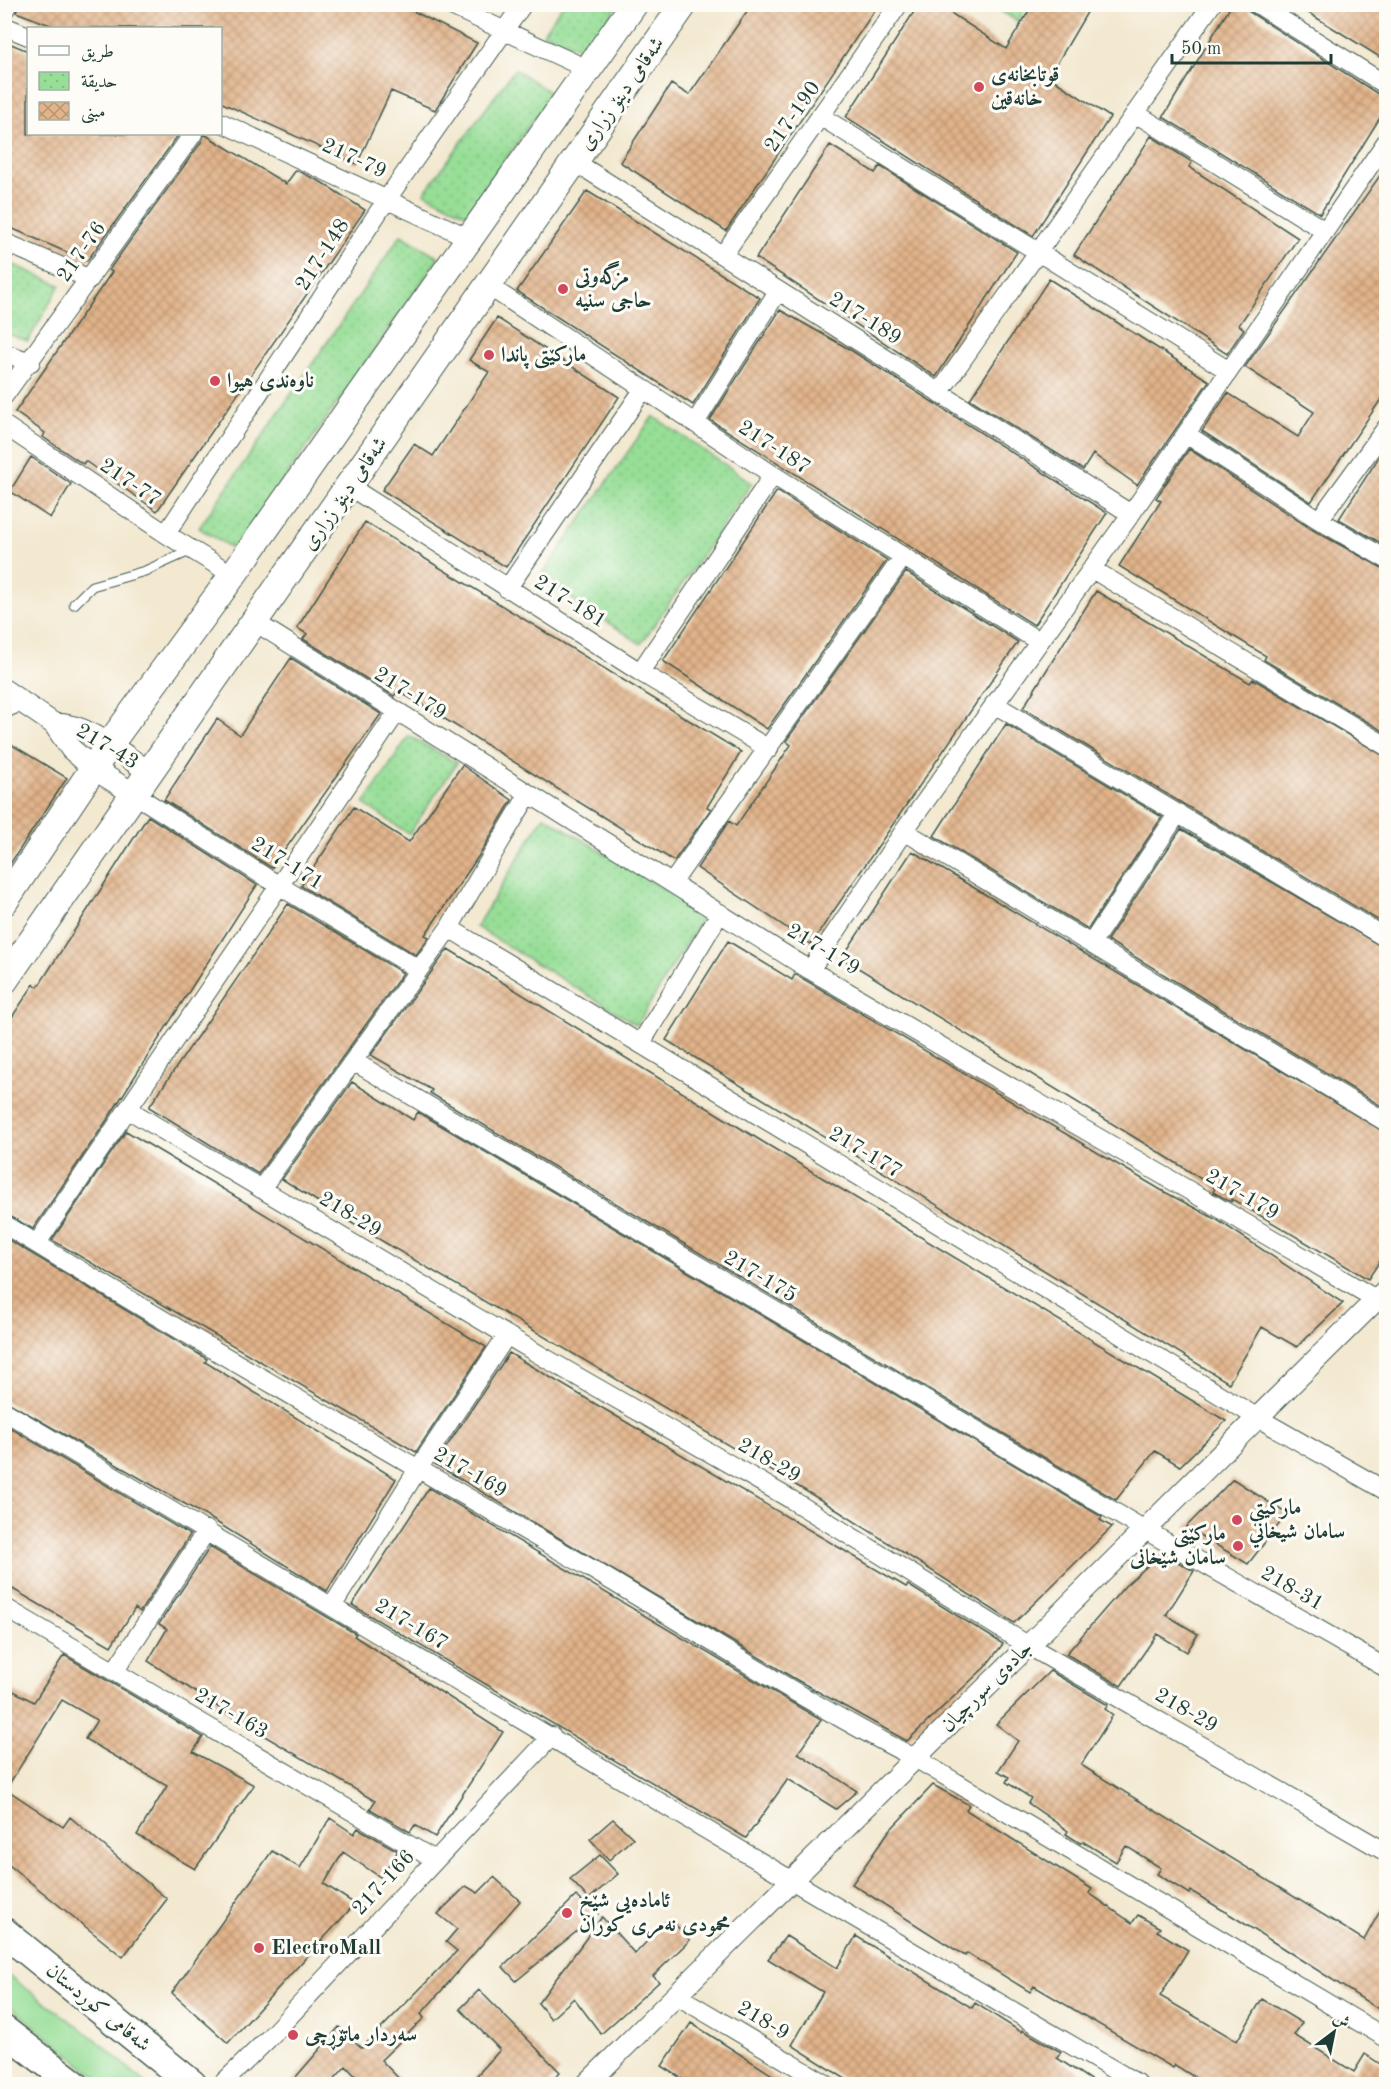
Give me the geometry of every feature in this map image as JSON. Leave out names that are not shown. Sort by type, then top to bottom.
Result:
[{"type":"highway","name":"شەقامی کوردستان","points":[[4,1932],[192,2085]]},
{"type":"highway","points":[[4,2030],[63,2081]]},
{"type":"main road","name":"شەقامی دینۆ زراری","points":[[4,902],[110,745],[233,575],[634,4]]},
{"type":"main road","name":"شەقامی دینۆ زراری","points":[[4,981],[490,286],[684,4]]},
{"type":"street","points":[[4,11],[8,4]]},
{"type":"street","points":[[447,4],[587,69]]},
{"type":"street","name":"217-148","points":[[166,534],[387,199],[523,4]]},
{"type":"street","name":"217-190","points":[[723,255],[899,4]]},
{"type":"street","points":[[939,393],[1212,4]]},
{"type":"street","points":[[1257,4],[1386,86]]},
{"type":"street","points":[[4,26],[27,36]]},
{"type":"street","points":[[1135,113],[1325,231]]},
{"type":"street","points":[[820,116],[1229,371]]},
{"type":"street","name":"217-79","points":[[222,123],[469,238]]},
{"type":"street","name":"217-76","points":[[4,396],[31,362],[193,135]]},
{"type":"street","points":[[810,970],[904,831],[1131,514],[1386,142]]},
{"type":"street","name":"217-189","points":[[575,162],[1131,514]]},
{"type":"street","points":[[4,242],[90,279]]},
{"type":"street","name":"217-187","points":[[490,286],[773,475],[1038,641]]},
{"type":"street","points":[[695,423],[778,291]]},
{"type":"street","points":[[4,353],[31,362]]},
{"type":"street","points":[[507,589],[643,390]]},
{"type":"street","name":"217-77","points":[[4,425],[166,534],[233,575]]},
{"type":"street","points":[[1319,520],[1386,428]]},
{"type":"street","points":[[1186,434],[1319,520],[1386,559]]},
{"type":"street","points":[[640,672],[773,475]]},
{"type":"street","name":"217-181","points":[[350,487],[507,589],[769,749]]},
{"type":"street","points":[[672,884],[903,557]]},
{"type":"street","points":[[1092,568],[1386,746]]},
{"type":"street","name":"217-179","points":[[255,622],[810,970],[1383,1298]]},
{"type":"street","points":[[10,700],[54,724]]},
{"type":"street","points":[[994,704],[1386,939]]},
{"type":"street","points":[[37,1244],[397,712]]},
{"type":"street","name":"217-43","points":[[54,724],[69,724],[84,729],[110,745],[142,783]]},
{"type":"street","name":"217-43","points":[[54,724],[71,749],[94,769],[142,783]]},
{"type":"street","name":"217-171","points":[[142,783],[278,885],[418,969]]},
{"type":"street","points":[[261,1189],[449,928],[528,795]]},
{"type":"street","points":[[1091,944],[1178,813]]},
{"type":"street","points":[[904,831],[1386,1122]]},
{"type":"street","points":[[641,1043],[720,913]]},
{"type":"street","name":"217-177","points":[[449,928],[1258,1419],[1386,1491]]},
{"type":"street","name":"217-175","points":[[353,1061],[1145,1530]]},
{"type":"street","name":"218-29","points":[[129,1110],[507,1335],[792,1500],[1029,1646],[1386,1852]]},
{"type":"street","name":"217-169","points":[[4,1224],[663,1611],[846,1723],[915,1758],[1386,2038]]},
{"type":"street","name":"جادەی سورچیان","points":[[587,2085],[1145,1530],[1383,1298]]},
{"type":"street","points":[[333,1605],[418,1469],[507,1335]]},
{"type":"street","name":"217-167","points":[[4,1411],[552,1736],[791,1882],[1138,2085]]},
{"type":"street","points":[[114,1671],[207,1530]]},
{"type":"street","name":"218-31","points":[[1145,1530],[1386,1668]]},
{"type":"street","name":"217-163","points":[[4,1608],[435,1860]]},
{"type":"street","name":"217-166","points":[[222,2085],[268,2039],[552,1736]]},
{"type":"street","name":"218-9","points":[[676,1995],[826,2085]]},
{"type":"lane","points":[[74,604],[92,586],[145,571],[192,550]]},
{"type":"green space","points":[[563,5],[618,5],[586,51],[543,33]]},
{"type":"green space","points":[[991,5],[1028,5],[1017,21]]},
{"type":"green space","points":[[515,69],[552,94],[466,214],[424,193]]},
{"type":"green space","points":[[401,235],[439,257],[235,550],[199,528]]},
{"type":"green space","points":[[5,261],[60,285],[28,341],[5,333]]},
{"type":"green space","points":[[653,416],[752,483],[641,644],[540,578]]},
{"type":"green space","points":[[409,736],[457,763],[409,834],[364,804]]},
{"type":"green space","points":[[544,816],[704,914],[637,1025],[476,927]]},
{"type":"green space","points":[[4,1972],[103,2045],[146,2084],[105,2084],[5,2002]]},
{"type":"building","points":[[19,4],[399,4],[477,43],[435,110],[391,91],[357,164],[222,103],[222,27],[55,27],[16,12]]},
{"type":"building","points":[[752,4],[879,4],[726,231],[620,162],[671,84],[689,95]]},
{"type":"building","points":[[919,4],[937,4],[1006,49],[1033,4],[1092,4],[1049,77],[1110,117],[1033,236],[846,117]]},
{"type":"building","points":[[1232,4],[1237,4],[1386,99],[1386,108],[1320,214],[1163,117]]},
{"type":"building","points":[[1294,4],[1386,4],[1386,61],[1346,36]]},
{"type":"building","points":[[4,41],[27,51],[27,135],[178,135],[87,261],[4,225]]},
{"type":"building","points":[[206,135],[286,184],[296,170],[321,182],[365,210],[157,511],[85,461],[83,464],[43,437],[45,433],[15,412],[112,272],[109,270]]},
{"type":"building","points":[[1151,136],[1192,162],[1189,167],[1298,238],[1239,325],[1244,329],[1227,354],[1074,255]]},
{"type":"building","points":[[830,145],[875,173],[880,166],[1017,252],[936,377],[756,258]]},
{"type":"building","points":[[1386,167],[1386,392],[1311,502],[1202,431],[1228,393],[1298,437],[1314,412],[1245,367]]},
{"type":"building","points":[[587,191],[760,298],[693,405],[517,291]]},
{"type":"building","points":[[1049,279],[1209,381],[1137,485],[1093,454],[1083,470],[970,399]]},
{"type":"building","points":[[780,310],[849,349],[1107,513],[1034,625],[710,420]]},
{"type":"building","points":[[497,318],[619,397],[506,567],[382,490],[414,444],[433,456],[489,372],[469,360]]},
{"type":"building","points":[[1386,446],[1386,546],[1339,519]]},
{"type":"building","points":[[1189,449],[1313,530],[1386,570],[1386,733],[1264,660],[1266,656],[1119,566],[1161,501],[1156,498]]},
{"type":"building","points":[[31,457],[71,484],[50,518],[10,491]]},
{"type":"building","points":[[777,491],[887,560],[767,729],[663,661]]},
{"type":"building","points":[[365,522],[741,752],[707,807],[711,809],[674,861],[419,703],[398,691],[394,696],[303,639],[307,634],[297,628]]},
{"type":"building","points":[[906,572],[1018,642],[811,944],[697,868],[729,821],[736,826],[791,745],[786,741]]},
{"type":"building","points":[[1096,591],[1250,683],[1253,679],[1386,757],[1386,925],[1023,708]]},
{"type":"building","points":[[291,658],[381,714],[272,868],[164,800],[217,719],[240,735]]},
{"type":"building","points":[[1006,724],[1162,817],[1088,929],[934,836]]},
{"type":"building","points":[[4,740],[67,778],[4,873]]},
{"type":"building","points":[[462,765],[512,800],[480,854],[425,935],[429,937],[416,955],[301,886],[354,807],[409,842]]},
{"type":"building","points":[[148,816],[257,885],[107,1120],[33,1229],[4,1213],[4,1029],[34,984],[38,987]]},
{"type":"building","points":[[1181,829],[1386,949],[1386,1109],[1107,940]]},
{"type":"building","points":[[912,851],[1386,1133],[1386,1252],[1368,1279],[1232,1199],[1231,1202],[1213,1192],[1215,1188],[1178,1164],[842,958]]},
{"type":"building","points":[[288,904],[403,973],[258,1174],[149,1107]]},
{"type":"building","points":[[728,941],[792,980],[795,974],[1161,1190],[1219,1221],[1343,1303],[1297,1347],[1262,1327],[1229,1383],[666,1040]]},
{"type":"building","points":[[448,949],[1226,1421],[1180,1466],[1155,1451],[1116,1500],[430,1093],[432,1090],[371,1055]]},
{"type":"building","points":[[352,1082],[413,1120],[418,1112],[1102,1517],[1100,1520],[1112,1527],[1014,1623],[821,1500],[350,1222],[282,1179]]},
{"type":"building","points":[[126,1131],[486,1347],[416,1452],[52,1240]]},
{"type":"building","points":[[4,1237],[207,1359],[205,1362],[396,1479],[327,1591],[213,1520],[4,1400]]},
{"type":"building","points":[[509,1353],[906,1587],[908,1585],[1003,1644],[985,1667],[907,1741],[797,1680],[435,1464]]},
{"type":"building","points":[[4,1424],[190,1535],[140,1612],[135,1608],[111,1646],[4,1584]]},
{"type":"building","name":"ماركيتي سامان شيخاني","points":[[1233,1479],[1287,1514],[1248,1564],[1186,1527]]},
{"type":"building","points":[[429,1488],[821,1720],[798,1753],[857,1791],[836,1809],[788,1779],[746,1838],[352,1605]]},
{"type":"building","points":[[210,1547],[356,1634],[354,1636],[503,1732],[435,1837],[415,1825],[410,1832],[370,1809],[375,1801],[241,1722],[148,1661],[167,1629],[159,1624]]},
{"type":"building","points":[[1162,1553],[1194,1571],[1166,1615],[1198,1634],[1187,1652],[1157,1634],[1121,1686],[1066,1654],[1125,1586]]},
{"type":"building","points":[[64,1655],[203,1737],[193,1752],[254,1785],[195,1869],[137,1835],[167,1786],[85,1739],[97,1720],[62,1700],[6,1789],[63,1827],[70,1817],[167,1899],[123,1957],[4,1861],[4,1686],[34,1702]]},
{"type":"building","points":[[1050,1671],[1108,1705],[1105,1709],[1113,1715],[1081,1765],[1364,1940],[1386,1900],[1386,2014],[1234,1917],[1191,1891],[1189,1894],[1157,1874],[1161,1868],[1126,1846],[1116,1862],[1082,1841],[1080,1843],[1066,1834],[1068,1831],[1028,1803],[1031,1798],[1006,1782],[1009,1777],[998,1771],[1018,1741],[996,1724]]},
{"type":"building","points":[[933,1785],[969,1805],[966,1810],[1092,1889],[1089,1893],[1132,1923],[1138,1915],[1160,1928],[1157,1931],[1188,1950],[1160,1996],[1237,2041],[1262,1999],[1302,2023],[1294,2035],[1354,2072],[1365,2054],[1386,2068],[1376,2085],[1207,2085],[1175,2065],[1173,2068],[1034,1986],[1030,1992],[967,1953],[965,1956],[852,1884],[889,1831]]},
{"type":"building","name":"ElectroMall","points":[[330,1818],[354,1834],[358,1828],[398,1851],[380,1877],[343,1852],[324,1884],[355,1904],[228,2043],[172,1993],[272,1851],[300,1868]]},
{"type":"building","points":[[613,1819],[633,1838],[609,1860],[590,1839]]},
{"type":"building","points":[[600,1855],[618,1874],[589,1899],[570,1879]]},
{"type":"building","points":[[494,1877],[520,1901],[421,2014],[424,2018],[381,2060],[405,2085],[364,2085],[346,2066],[329,2085],[289,2085],[339,2027],[362,2048],[457,1951],[446,1942],[457,1929],[438,1914],[466,1886],[478,1893]]},
{"type":"building","points":[[576,1896],[598,1914],[516,1981],[503,1967]]},
{"type":"building","points":[[602,1917],[635,1954],[669,1918],[690,1940],[653,1976],[659,1982],[601,2034],[574,1998],[551,2019],[538,2003]]},
{"type":"building","points":[[786,1936],[837,1968],[856,1936],[972,2008],[975,2003],[1021,2032],[1022,2030],[1061,2052],[1057,2058],[1098,2085],[855,2085],[792,2045],[823,1992],[768,1959]]},
{"type":"building","points":[[479,1990],[560,2072],[547,2085],[468,2085],[500,2050],[460,2009]]},
{"type":"building","points":[[691,2023],[788,2085],[692,2085],[662,2066]]},
{"type":"place","name":"قوتابخانەی خانەقین","points":[[979,87]]},
{"type":"place","name":"مزگەوتی حاجی سنیە","points":[[563,289]]},
{"type":"place","name":"مارکێتی پاندا","points":[[489,355]]},
{"type":"place","name":"ناوەندی هیوا","points":[[215,381]]},
{"type":"place","name":"ماركيتي سامان شيخاني","points":[[1237,1520]]},
{"type":"place","name":"مارکێتی سامان شێخانی","points":[[1238,1546]]},
{"type":"place","name":"ئامادەیی شێخ محمودی نەمری کوران","points":[[567,1913]]},
{"type":"place","name":"ElectroMall","points":[[259,1948]]},
{"type":"place","name":"سەردار ماتۆڕچی","points":[[293,2035]]}]
